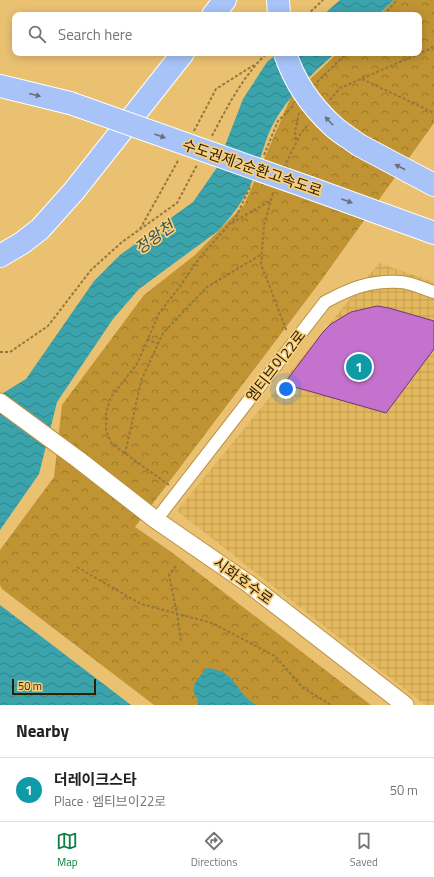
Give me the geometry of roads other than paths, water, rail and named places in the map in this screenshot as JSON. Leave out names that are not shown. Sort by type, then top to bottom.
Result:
[{"type":"highway","points":[[200,12],[209,0]]},
{"type":"highway","points":[[215,12],[225,0]]},
{"type":"highway","points":[[278,0],[279,12]]},
{"type":"highway","points":[[0,243],[33,219],[50,202],[101,143],[167,56]]},
{"type":"highway","points":[[0,256],[22,243],[45,223],[74,191],[181,56]]},
{"type":"highway","points":[[286,56],[293,74],[315,107],[335,128],[359,145],[434,185]]},
{"type":"highway","name":"수도권제2순환고속도로","points":[[0,86],[70,104],[434,233]]},
{"type":"main road","name":"시화호수로","points":[[0,402],[79,460],[156,520],[249,584],[405,705]]},
{"type":"street","name":"엠티브이22로","points":[[156,520],[325,302],[348,290],[371,283],[402,282],[434,292]]},
{"type":"water","points":[[340,0],[394,0],[381,12],[326,12]]},
{"type":"water","name":"정왕천","points":[[274,56],[332,56],[300,86],[278,115],[269,133],[247,192],[240,204],[218,231],[139,289],[113,319],[57,402],[39,474],[0,530],[0,395],[26,379],[94,281],[120,255],[193,202],[216,169],[243,99],[267,62]]},
{"type":"water","points":[[0,605],[131,705],[0,705]]},
{"type":"water","points":[[206,668],[224,673],[250,701],[257,705],[198,705],[193,689],[197,680]]},
{"type":"place","name":"더레이크스타","points":[[359,367]]}]
